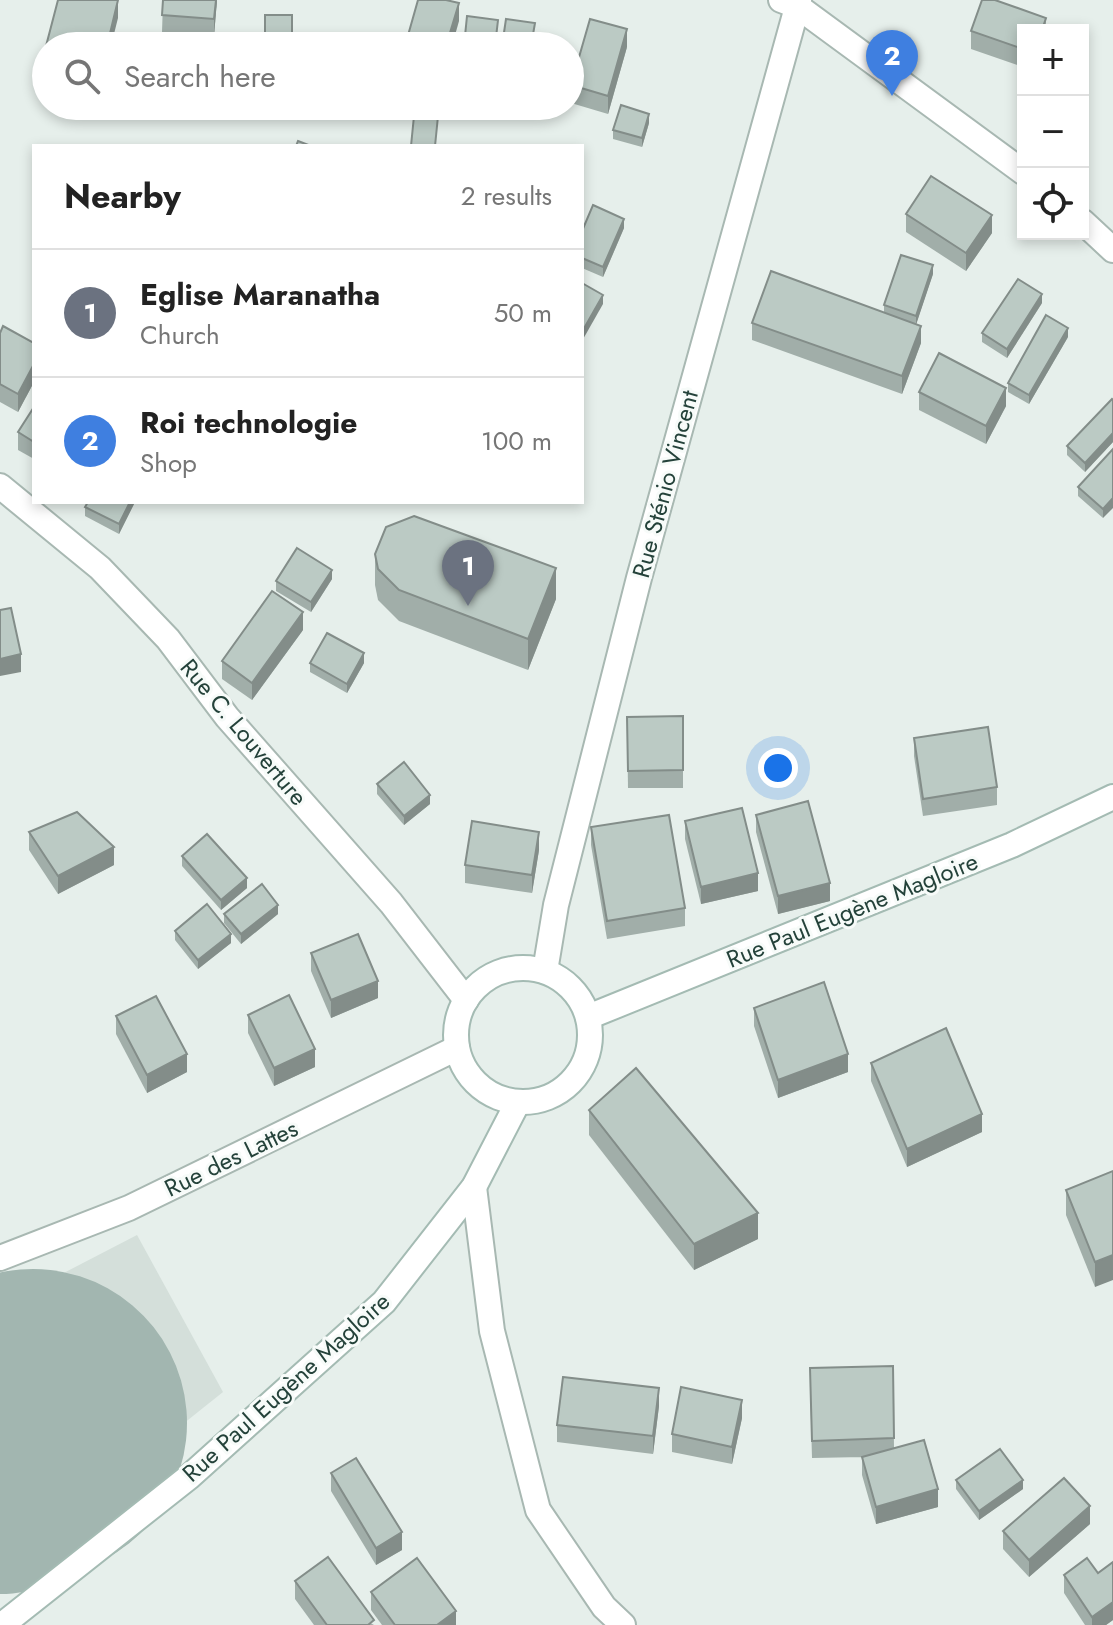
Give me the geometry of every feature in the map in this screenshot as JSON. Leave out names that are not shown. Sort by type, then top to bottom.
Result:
[{"type":"street","points":[[792,2],[1018,168]]},
{"type":"street","name":"Rue Sténio Vincent","points":[[545,971],[556,905],[639,578],[792,2]]},
{"type":"street","points":[[1089,228],[1113,250]]},
{"type":"street","name":"Rue C. Louverture","points":[[0,486],[100,568],[168,639],[227,717],[391,903],[466,1000]]},
{"type":"street","name":"Rue Paul Eugène Magloire","points":[[588,1017],[1012,845],[1113,797]]},
{"type":"street","points":[[527,968],[545,971],[572,988],[588,1017],[590,1042],[583,1067],[567,1087],[544,1099],[518,1102],[497,1097],[479,1085],[465,1069],[457,1048],[457,1023],[466,1000],[477,986],[501,973],[527,968]]},
{"type":"street","name":"Rue des Lattes","points":[[0,1258],[129,1208],[457,1048]]},
{"type":"street","name":"Rue Paul Eugène Magloire","points":[[2,1625],[189,1477],[384,1302],[474,1187],[518,1102]]},
{"type":"street","points":[[474,1187],[492,1331],[538,1510],[604,1607],[623,1625]]},
{"type":"shaded area","points":[[137,1235],[223,1392],[0,1570],[0,1306]]},
{"type":"building","points":[[58,0],[118,0],[110,32],[50,32]]},
{"type":"building","points":[[163,0],[216,0],[214,19],[162,15]]},
{"type":"building","points":[[418,0],[459,3],[450,32],[409,32]]},
{"type":"building","points":[[982,0],[995,0],[1046,18],[1044,24],[1017,24],[1017,47],[971,31]]},
{"type":"building","points":[[265,15],[292,15],[292,32],[265,32]]},
{"type":"building","points":[[467,16],[498,20],[497,32],[465,32]]},
{"type":"building","points":[[506,19],[535,23],[533,32],[504,32]]},
{"type":"building","points":[[590,19],[627,29],[608,96],[584,89],[584,40]]},
{"type":"building","points":[[621,105],[649,114],[642,138],[613,130]]},
{"type":"building","points":[[414,120],[438,120],[435,144],[411,144]]},
{"type":"building","points":[[931,176],[992,215],[966,253],[906,214]]},
{"type":"building","points":[[593,205],[624,219],[603,267],[584,259],[584,226]]},
{"type":"building","points":[[901,255],[933,265],[916,316],[884,305]]},
{"type":"building","points":[[771,271],[921,326],[902,376],[752,323]]},
{"type":"building","points":[[1018,279],[1042,294],[1007,349],[982,333]]},
{"type":"building","points":[[584,284],[603,295],[584,328]]},
{"type":"building","points":[[1046,315],[1068,328],[1029,395],[1008,383]]},
{"type":"building","points":[[3,326],[32,342],[32,368],[18,394],[0,384],[0,333]]},
{"type":"building","points":[[939,353],[1006,388],[986,426],[919,392]]},
{"type":"building","points":[[1112,399],[1113,433],[1085,463],[1067,446]]},
{"type":"building","points":[[32,410],[32,441],[18,432]]},
{"type":"building","points":[[1113,449],[1113,498],[1103,509],[1078,487]]},
{"type":"building","points":[[87,504],[129,504],[119,524],[85,507]]},
{"type":"building","points":[[414,516],[556,568],[528,639],[399,590],[378,569],[375,554],[386,527]]},
{"type":"building","points":[[297,548],[332,570],[311,602],[276,581]]},
{"type":"building","points":[[272,591],[303,612],[252,683],[222,661]]},
{"type":"building","points":[[11,608],[21,654],[0,659],[0,610]]},
{"type":"building","points":[[327,633],[364,653],[347,684],[310,663]]},
{"type":"building","points":[[683,716],[683,770],[628,771],[627,717]]},
{"type":"building","points":[[988,727],[997,787],[923,799],[914,738]]},
{"type":"building","points":[[404,762],[430,795],[404,816],[377,784]]},
{"type":"building","points":[[808,801],[830,883],[778,896],[756,815]]},
{"type":"building","points":[[742,808],[758,873],[701,887],[685,821]]},
{"type":"building","points":[[77,812],[114,847],[58,876],[29,832]]},
{"type":"building","points":[[669,815],[685,908],[607,921],[591,827]]},
{"type":"building","points":[[472,821],[539,832],[532,875],[465,865]]},
{"type":"building","points":[[207,834],[247,878],[221,900],[182,856]]},
{"type":"building","points":[[262,884],[278,905],[241,934],[224,914]]},
{"type":"building","points":[[207,904],[231,934],[198,960],[175,931]]},
{"type":"building","points":[[358,934],[378,981],[331,1000],[311,953]]},
{"type":"building","points":[[824,982],[848,1054],[778,1080],[754,1008]]},
{"type":"building","points":[[289,995],[315,1049],[274,1068],[248,1015]]},
{"type":"building","points":[[156,996],[187,1054],[147,1075],[116,1016]]},
{"type":"building","points":[[946,1028],[982,1114],[907,1149],[871,1063]]},
{"type":"building","points":[[636,1068],[758,1213],[694,1244],[589,1110]]},
{"type":"building","points":[[1113,1171],[1113,1255],[1095,1262],[1066,1190]]},
{"type":"building","points":[[893,1366],[894,1438],[812,1441],[810,1368]]},
{"type":"building","points":[[563,1377],[659,1388],[653,1436],[557,1425]]},
{"type":"building","points":[[681,1387],[742,1400],[732,1447],[672,1434]]},
{"type":"building","points":[[924,1440],[938,1489],[876,1507],[862,1457]]},
{"type":"building","points":[[1000,1449],[1023,1480],[979,1511],[956,1480]]},
{"type":"building","points":[[356,1458],[402,1532],[376,1548],[331,1473]]},
{"type":"building","points":[[1064,1478],[1090,1506],[1029,1560],[1003,1531]]},
{"type":"building","points":[[328,1557],[374,1620],[368,1625],[327,1625],[295,1581]]},
{"type":"building","points":[[417,1558],[456,1611],[437,1625],[395,1625],[371,1592]]},
{"type":"building","points":[[1087,1558],[1098,1573],[1113,1562],[1113,1602],[1092,1617],[1064,1575]]},
{"type":"runway","points":[[0,1440],[33,1423]]},
{"type":"place","name":"Roi technologie","points":[[892,96]]},
{"type":"place","name":"Eglise Maranatha","points":[[468,606]]}]
